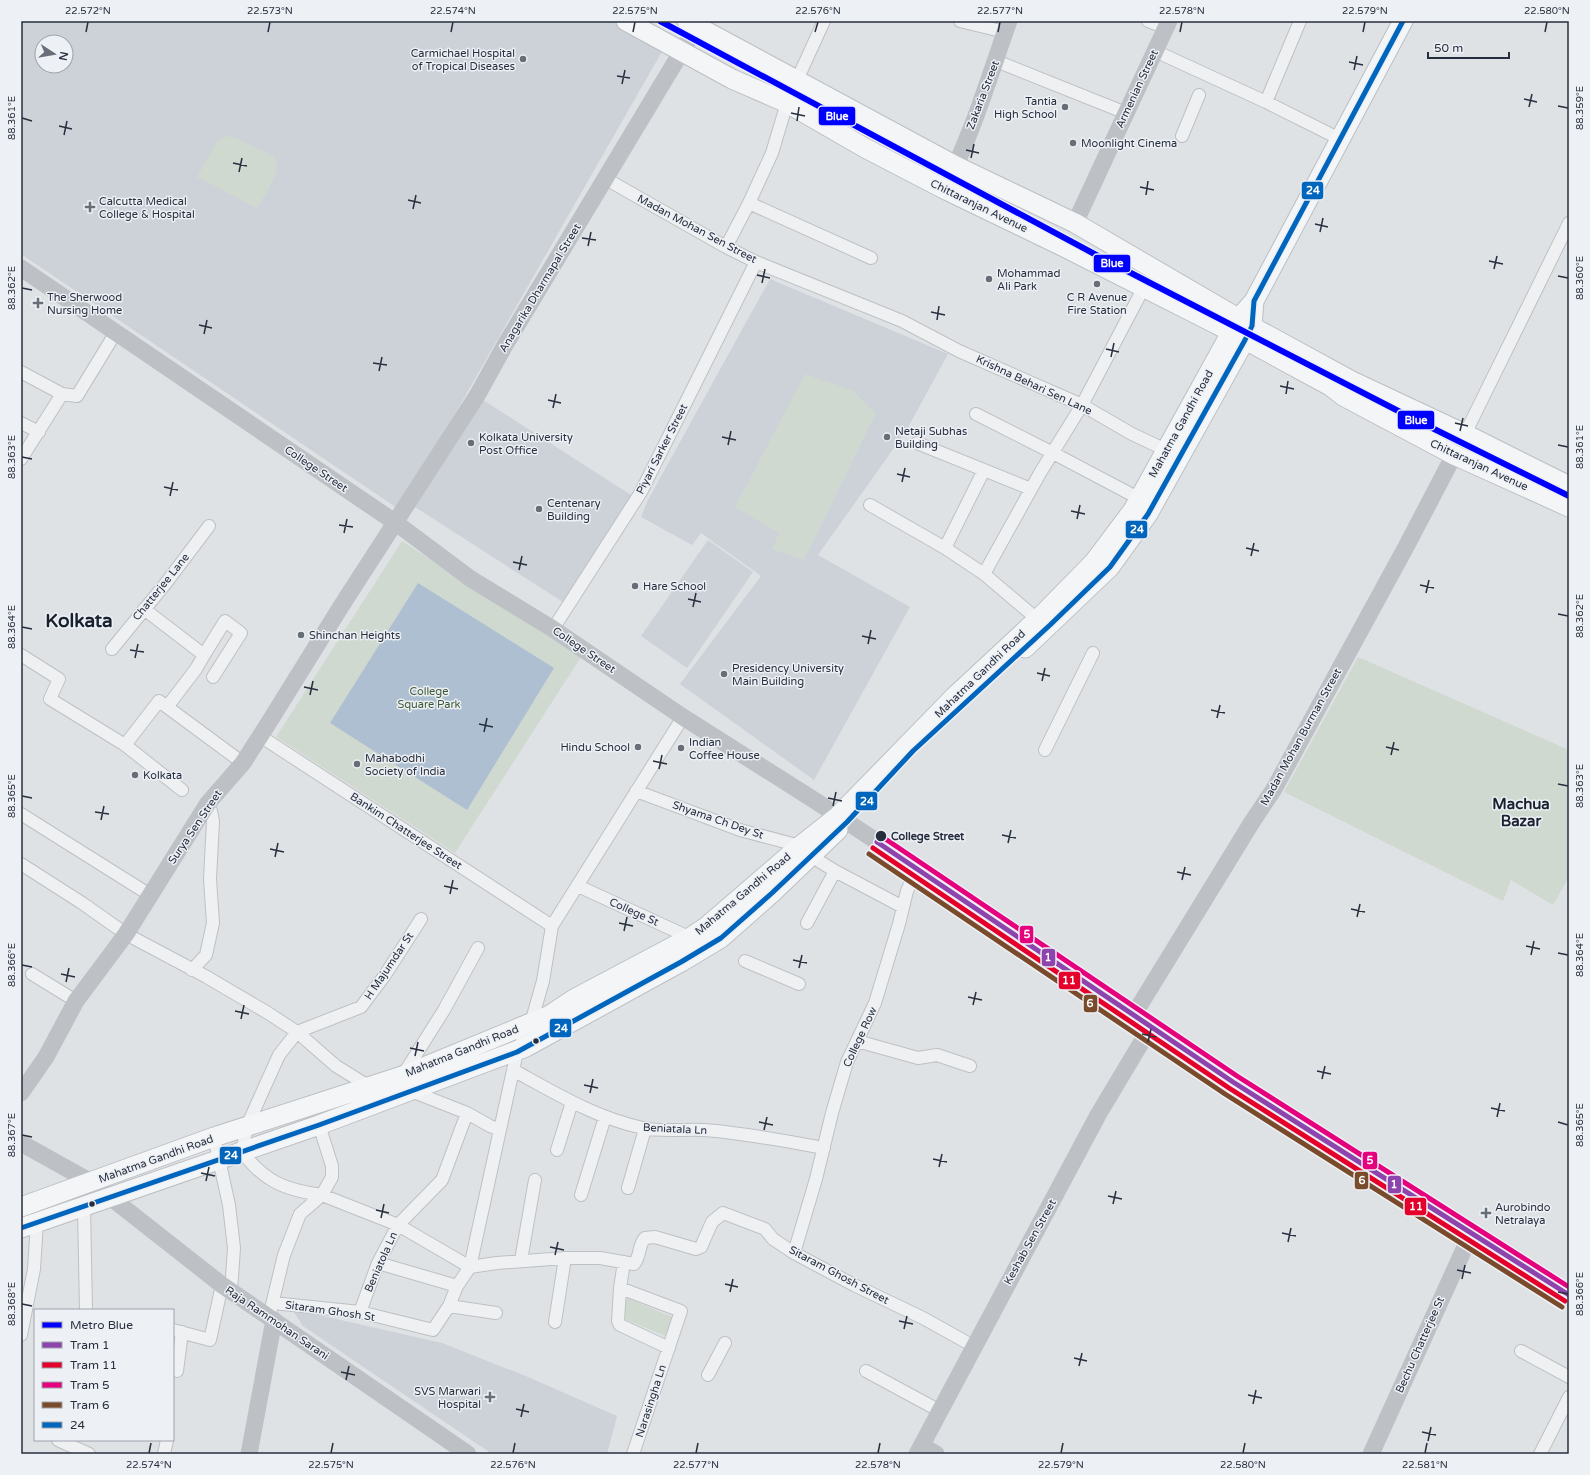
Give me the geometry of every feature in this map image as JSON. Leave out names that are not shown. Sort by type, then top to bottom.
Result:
[{"type":"main road","name":"Chittaranjan Avenue","points":[[626,21],[732,79],[787,103],[865,148],[944,189],[1144,287],[1250,331],[1343,396],[1454,455],[1569,507]]},
{"type":"main road","name":"Mahatma Gandhi Road","points":[[21,1207],[214,1137],[370,1087],[407,1083],[515,1061],[698,942],[706,927],[805,851],[842,819],[1110,567],[1148,514],[1250,331],[1254,301],[1403,21]]},
{"type":"main road","name":"Anagarika Dharmapal Street","points":[[396,523],[478,394],[505,345],[682,53],[695,23]]},
{"type":"main road","points":[[695,23],[956,166],[1074,223],[1250,331],[1465,434],[1569,486]]},
{"type":"main road","name":"Armenian Street","points":[[1074,223],[1167,25]]},
{"type":"main road","name":"Zakaria Street","points":[[944,189],[956,166],[996,61],[1007,26]]},
{"type":"main road","name":"College Street","points":[[21,268],[396,523],[471,579],[553,628],[683,716],[917,868],[1132,1016],[1147,1033],[1285,1121],[1370,1167],[1470,1236],[1567,1292]]},
{"type":"main road","name":"Mahatma Gandhi Road","points":[[842,819],[954,697],[1037,619],[1094,562],[1133,510],[1166,450],[1250,331]]},
{"type":"main road","name":"Madan Mohan Burman Street","points":[[1132,1016],[1274,789],[1407,545],[1465,434]]},
{"type":"main road","name":"Surya Sen Street","points":[[21,1093],[46,1056],[76,1001],[126,934],[207,805],[243,763],[340,608],[396,523]]},
{"type":"main road","name":"Mahatma Gandhi Road","points":[[29,1225],[319,1125],[550,1015],[574,999],[698,942]]},
{"type":"main road","name":"Keshab Sen Street","points":[[925,1451],[940,1411],[975,1347],[1006,1285],[1030,1245],[1098,1115],[1147,1033]]},
{"type":"main road","name":"Raja Rammohan Sarani","points":[[21,1143],[92,1182],[226,1288],[272,1314],[468,1454]]},
{"type":"main road","name":"Bechu Chatterjee St","points":[[1371,1454],[1470,1236]]},
{"type":"main road","points":[[250,1454],[272,1314]]},
{"type":"street","points":[[797,80],[824,21]]},
{"type":"street","points":[[960,21],[1007,26]]},
{"type":"street","points":[[1148,21],[1167,25]]},
{"type":"street","points":[[1266,102],[1300,21]]},
{"type":"street","points":[[1155,51],[1266,102],[1340,139]]},
{"type":"street","points":[[996,61],[1126,112]]},
{"type":"street","points":[[1182,136],[1199,95]]},
{"type":"street","points":[[726,247],[749,203],[772,153],[787,103]]},
{"type":"street","name":"Madan Mohan Sen Street","points":[[606,179],[726,247],[756,262],[902,320]]},
{"type":"street","points":[[749,203],[870,258]]},
{"type":"street","points":[[1465,434],[1569,223]]},
{"type":"street","name":"Piyari Sarker Street","points":[[553,628],[641,492],[756,262]]},
{"type":"street","points":[[984,574],[1031,489],[1082,406],[1144,287]]},
{"type":"street","name":"Krishna Behari Sen Lane","points":[[902,320],[959,351],[1082,406],[1132,434],[1166,450]]},
{"type":"street","points":[[21,372],[62,394],[77,396],[116,332]]},
{"type":"street","points":[[21,459],[62,394]]},
{"type":"street","points":[[976,414],[1140,499]]},
{"type":"street","points":[[21,423],[39,432]]},
{"type":"street","points":[[918,443],[1031,489]]},
{"type":"street","points":[[945,548],[984,470]]},
{"type":"street","points":[[870,505],[945,548],[984,574],[1037,619]]},
{"type":"street","name":"Chatterjee Lane","points":[[112,648],[166,583],[209,526]]},
{"type":"street","points":[[144,608],[204,655]]},
{"type":"street","points":[[167,707],[196,669],[225,621],[241,633],[214,677]]},
{"type":"street","points":[[1045,750],[1093,653]]},
{"type":"street","points":[[21,655],[59,679],[50,699],[125,745],[182,790]]},
{"type":"street","points":[[125,745],[159,701],[243,763]]},
{"type":"street","points":[[470,1267],[515,1061],[532,1023],[544,981],[552,926],[683,716]]},
{"type":"street","name":"Bankim Chatterjee Street","points":[[260,736],[552,926]]},
{"type":"street","name":"Shyama Ch Dey St","points":[[636,791],[740,830],[805,851],[836,871],[903,907]]},
{"type":"street","points":[[192,970],[206,955],[213,923],[210,879],[213,821],[211,811],[207,805]]},
{"type":"street","points":[[21,814],[150,894]]},
{"type":"street","points":[[21,864],[82,903],[126,934],[205,976],[297,1032],[336,1066],[370,1087]]},
{"type":"street","name":"College Row","points":[[794,1253],[847,1062],[875,1003],[907,891],[917,868]]},
{"type":"street","points":[[807,923],[836,871]]},
{"type":"street","name":"College St","points":[[578,886],[698,942]]},
{"type":"street","name":"H Majumdar St","points":[[297,1032],[361,1007],[385,975],[421,919]]},
{"type":"street","points":[[478,948],[444,1010],[407,1083],[500,1130]]},
{"type":"street","points":[[745,961],[799,984]]},
{"type":"street","points":[[32,974],[76,1001]]},
{"type":"street","points":[[297,1032],[279,1056],[247,1126],[242,1152],[253,1166],[271,1181],[300,1192],[322,1195],[398,1225],[470,1267],[522,1260],[565,1258],[600,1258],[624,1262],[620,1288],[618,1319],[620,1325],[669,1348]]},
{"type":"street","points":[[857,1041],[918,1058],[936,1055],[970,1066]]},
{"type":"street","name":"Beniatala Ln","points":[[515,1061],[572,1102],[605,1116],[644,1129],[702,1130],[750,1134],[824,1148]]},
{"type":"street","points":[[557,1150],[572,1102]]},
{"type":"street","name":"Beniatola Ln","points":[[360,1312],[378,1263],[398,1225],[442,1180],[467,1113]]},
{"type":"street","points":[[581,1195],[605,1116]]},
{"type":"street","points":[[272,1314],[284,1255],[300,1214],[322,1195],[332,1177],[332,1166],[319,1125]]},
{"type":"street","points":[[628,1188],[644,1129]]},
{"type":"street","points":[[177,1371],[178,1331],[210,1340],[226,1288],[234,1248],[229,1205],[214,1137]]},
{"type":"street","points":[[522,1260],[535,1180]]},
{"type":"street","points":[[84,1207],[86,1309]]},
{"type":"street","name":"Sitaram Ghosh Street","points":[[624,1262],[634,1264],[637,1261],[641,1242],[645,1238],[655,1237],[696,1248],[701,1247],[712,1222],[723,1213],[765,1229],[773,1239],[794,1253],[854,1285],[923,1318],[975,1347]]},
{"type":"street","points":[[21,1335],[34,1269],[29,1225]]},
{"type":"street","points":[[555,1322],[565,1258]]},
{"type":"street","points":[[378,1263],[457,1286]]},
{"type":"street","name":"Sitaram Ghosh St","points":[[272,1314],[360,1312],[433,1330],[449,1306],[457,1286],[470,1267]]},
{"type":"street","name":"Narasingha Ln","points":[[620,1288],[681,1311],[633,1454]]},
{"type":"street","points":[[449,1306],[496,1313]]},
{"type":"street","points":[[708,1375],[725,1343]]},
{"type":"street","points":[[1521,1351],[1569,1377]]},
{"type":"street","points":[[866,1371],[940,1411]]},
{"type":"street","points":[[1540,1454],[1569,1396]]},
{"type":"street","points":[[60,1441],[89,1454]]},
{"type":"street","points":[[167,1441],[168,1453]]},
{"type":"shaded area","points":[[21,21],[621,21],[664,48],[400,510],[21,254]]},
{"type":"shaded area","points":[[770,279],[948,354],[906,431],[818,555],[910,607],[814,780],[680,684],[761,576],[701,533],[692,545],[641,517],[648,500]]},
{"type":"shaded area","points":[[483,400],[631,495],[563,602],[415,507]]},
{"type":"shaded area","name":"Hare School","points":[[708,540],[753,572],[687,668],[641,636]]},
{"type":"shaded area","name":"SVS Marwari Hospital","points":[[292,1309],[442,1343],[528,1377],[617,1416],[607,1454],[492,1454],[303,1326]]},
{"type":"green space","points":[[225,136],[236,139],[266,152],[272,155],[276,160],[277,165],[274,177],[257,208],[197,177],[217,142]]},
{"type":"green space","points":[[805,374],[852,390],[876,413],[804,560],[772,549],[779,533],[735,507]]},
{"type":"green space","name":"College Square Park","points":[[402,541],[581,657],[455,853],[276,737]]},
{"type":"green space","points":[[1358,657],[1569,750],[1569,877],[1553,905],[1511,880],[1503,901],[1284,792]]},
{"type":"green space","points":[[627,1298],[672,1317],[668,1337],[622,1318]]},
{"type":"water","points":[[418,583],[554,668],[467,810],[330,723]]},
{"type":"metro line","name":"Blue","points":[[660,21],[1100,257],[1408,416],[1569,496]]},
{"type":"tram line","name":"5","points":[[881,836],[1237,1076],[1569,1287]]},
{"type":"tram line","name":"1","points":[[877,842],[1233,1082],[1569,1295]]},
{"type":"tram line","name":"11","points":[[873,848],[1229,1088],[1565,1301]]},
{"type":"tram line","name":"6","points":[[869,854],[1225,1094],[1562,1307]]},
{"type":"transit line","name":"24","points":[[21,1228],[319,1125],[517,1052],[681,962],[721,938],[772,893],[847,822],[913,751],[1050,625],[1110,567],[1148,514],[1245,340],[1252,326],[1254,301],[1403,21]]},
{"type":"place","name":"Carmichael Hospital of Tropical Diseases","points":[[523,59]]},
{"type":"place","name":"Tantia High School","points":[[1065,107]]},
{"type":"place","name":"Moonlight Cinema","points":[[1073,143]]},
{"type":"place","name":"Calcutta Medical College & Hospital","points":[[90,207]]},
{"type":"place","name":"Mohammad Ali Park","points":[[989,279]]},
{"type":"place","name":"C R Avenue Fire Station","points":[[1097,284]]},
{"type":"place","name":"The Sherwood Nursing Home","points":[[38,303]]},
{"type":"place","name":"Netaji Subhas Building","points":[[887,437]]},
{"type":"place","name":"Kolkata University Post Office","points":[[471,443]]},
{"type":"place","name":"Centenary Building","points":[[539,509]]},
{"type":"place","name":"Hare School","points":[[635,586]]},
{"type":"place","name":"Shinchan Heights","points":[[301,635]]},
{"type":"place","name":"Presidency University Main Building","points":[[724,674]]},
{"type":"place","name":"Hindu School","points":[[638,747]]},
{"type":"place","name":"Indian Coffee House","points":[[681,748]]},
{"type":"place","name":"Mahabodhi Society of India","points":[[357,764]]},
{"type":"place","name":"Kolkata","points":[[135,775]]},
{"type":"place","name":"College Street","points":[[881,836]]},
{"type":"place","name":"Aurobindo Netralaya","points":[[1486,1213]]},
{"type":"place","name":"SVS Marwari Hospital","points":[[490,1397]]},
{"type":"district","name":"Kolkata","points":[[79,621]]},
{"type":"district","name":"Machua Bazar","points":[[1521,812]]}]
